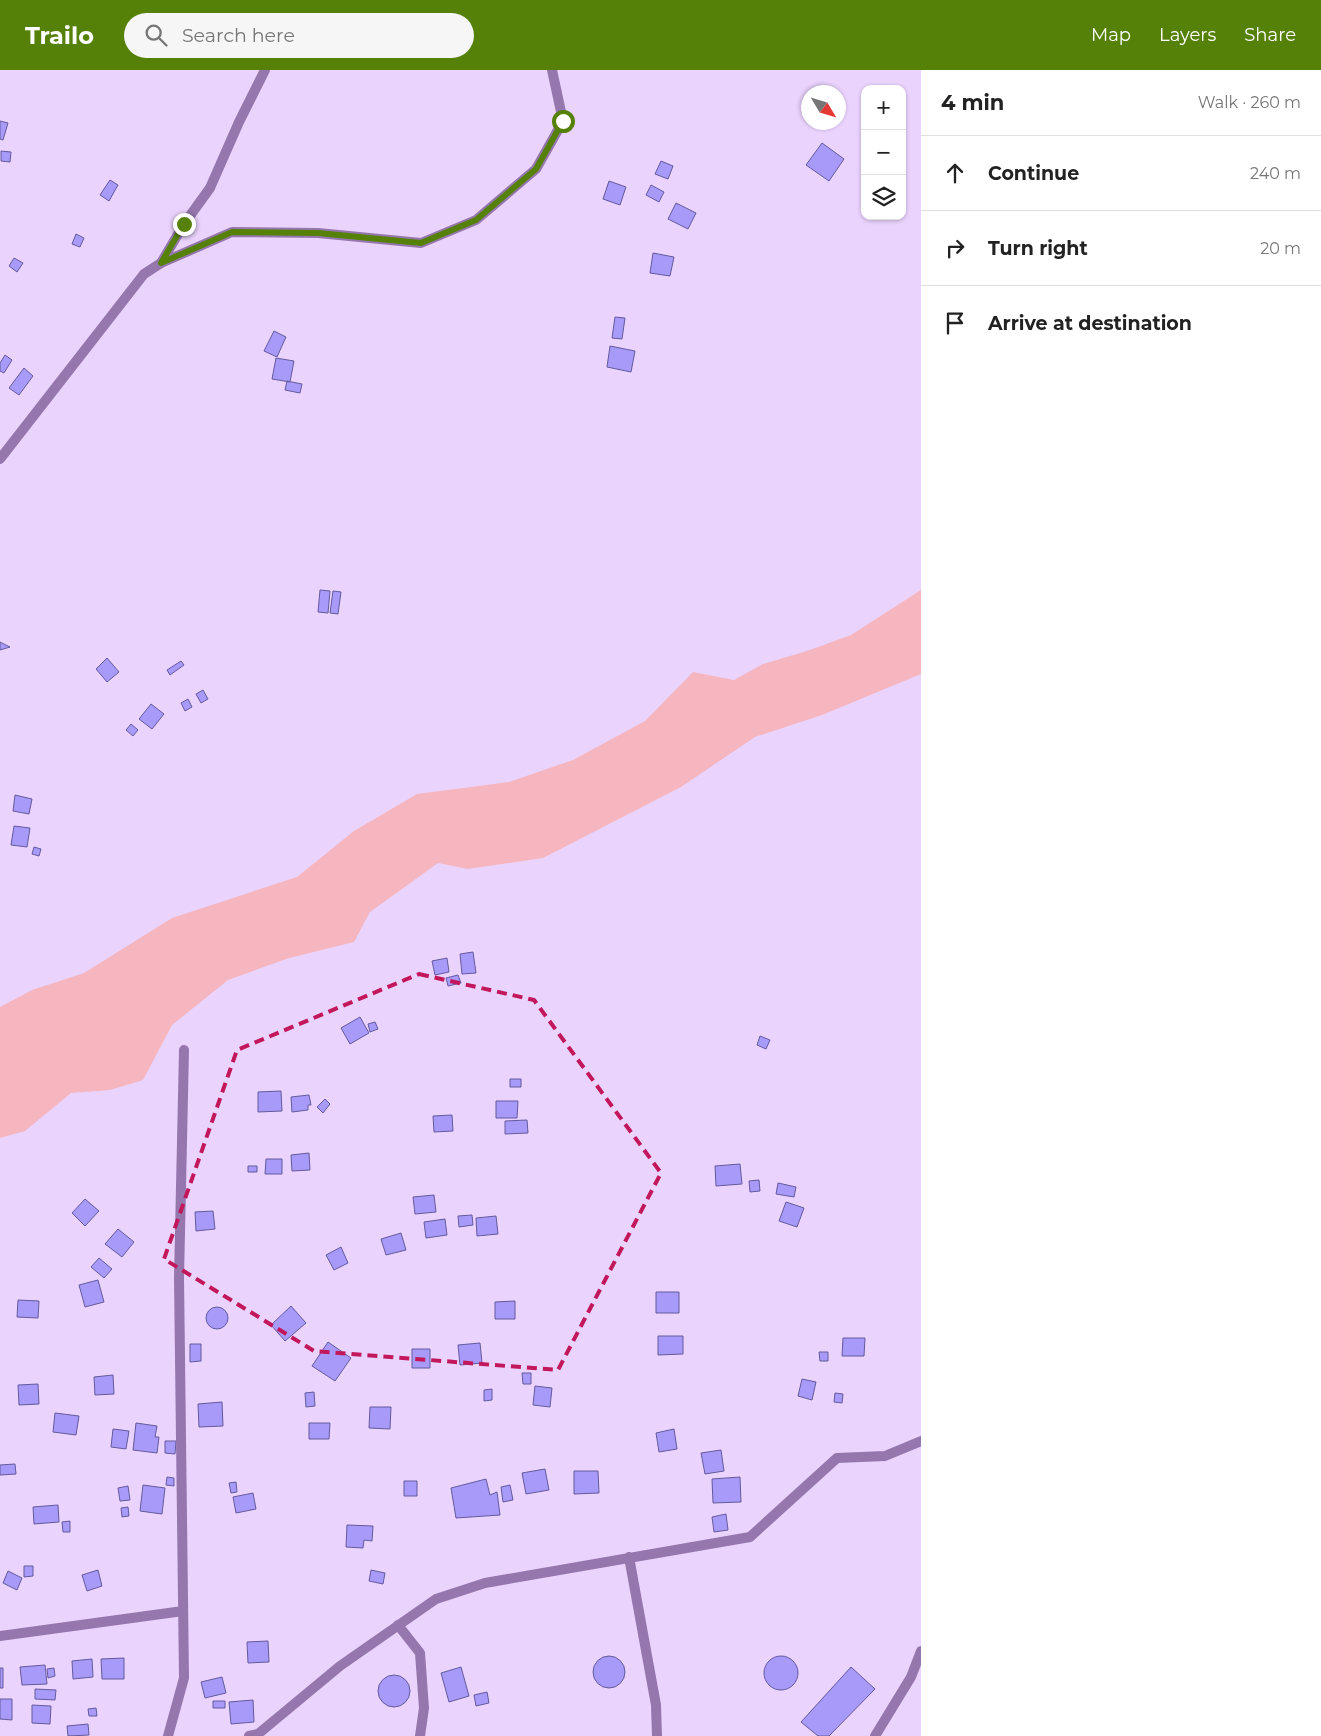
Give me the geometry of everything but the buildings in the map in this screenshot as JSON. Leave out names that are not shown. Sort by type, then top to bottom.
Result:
[{"type":"street","points":[[161,263],[184,224],[210,188],[239,122],[266,70]]},
{"type":"street","points":[[0,459],[144,274],[161,263],[232,232],[318,233],[421,243],[476,220],[536,169],[563,121],[552,70]]},
{"type":"street","points":[[168,1736],[184,1678],[179,1278],[184,1050]]},
{"type":"street","points":[[249,1736],[258,1734],[340,1666],[436,1599],[485,1583],[629,1557],[750,1538],[837,1458],[885,1456],[921,1440]]},
{"type":"street","points":[[629,1557],[656,1706],[657,1736]]},
{"type":"street","points":[[0,1636],[183,1611]]},
{"type":"street","points":[[398,1625],[420,1653],[424,1708],[420,1736]]},
{"type":"street","points":[[875,1736],[911,1677],[921,1651]]},
{"type":"highlighted area","points":[[419,974],[534,1000],[661,1173],[558,1370],[314,1351],[164,1259],[237,1050]]},
{"type":"shaded area","points":[[921,590],[921,674],[822,715],[755,737],[681,787],[543,858],[468,869],[438,863],[370,912],[354,942],[289,958],[228,980],[172,1025],[143,1080],[110,1090],[71,1093],[25,1131],[0,1138],[0,1007],[32,990],[84,973],[172,918],[297,877],[354,831],[417,794],[509,782],[573,760],[645,721],[693,672],[734,680],[763,664],[851,635]]},
{"type":"route","points":[[184,224],[161,263],[232,232],[318,233],[421,243],[476,220],[536,169],[563,121]]}]
